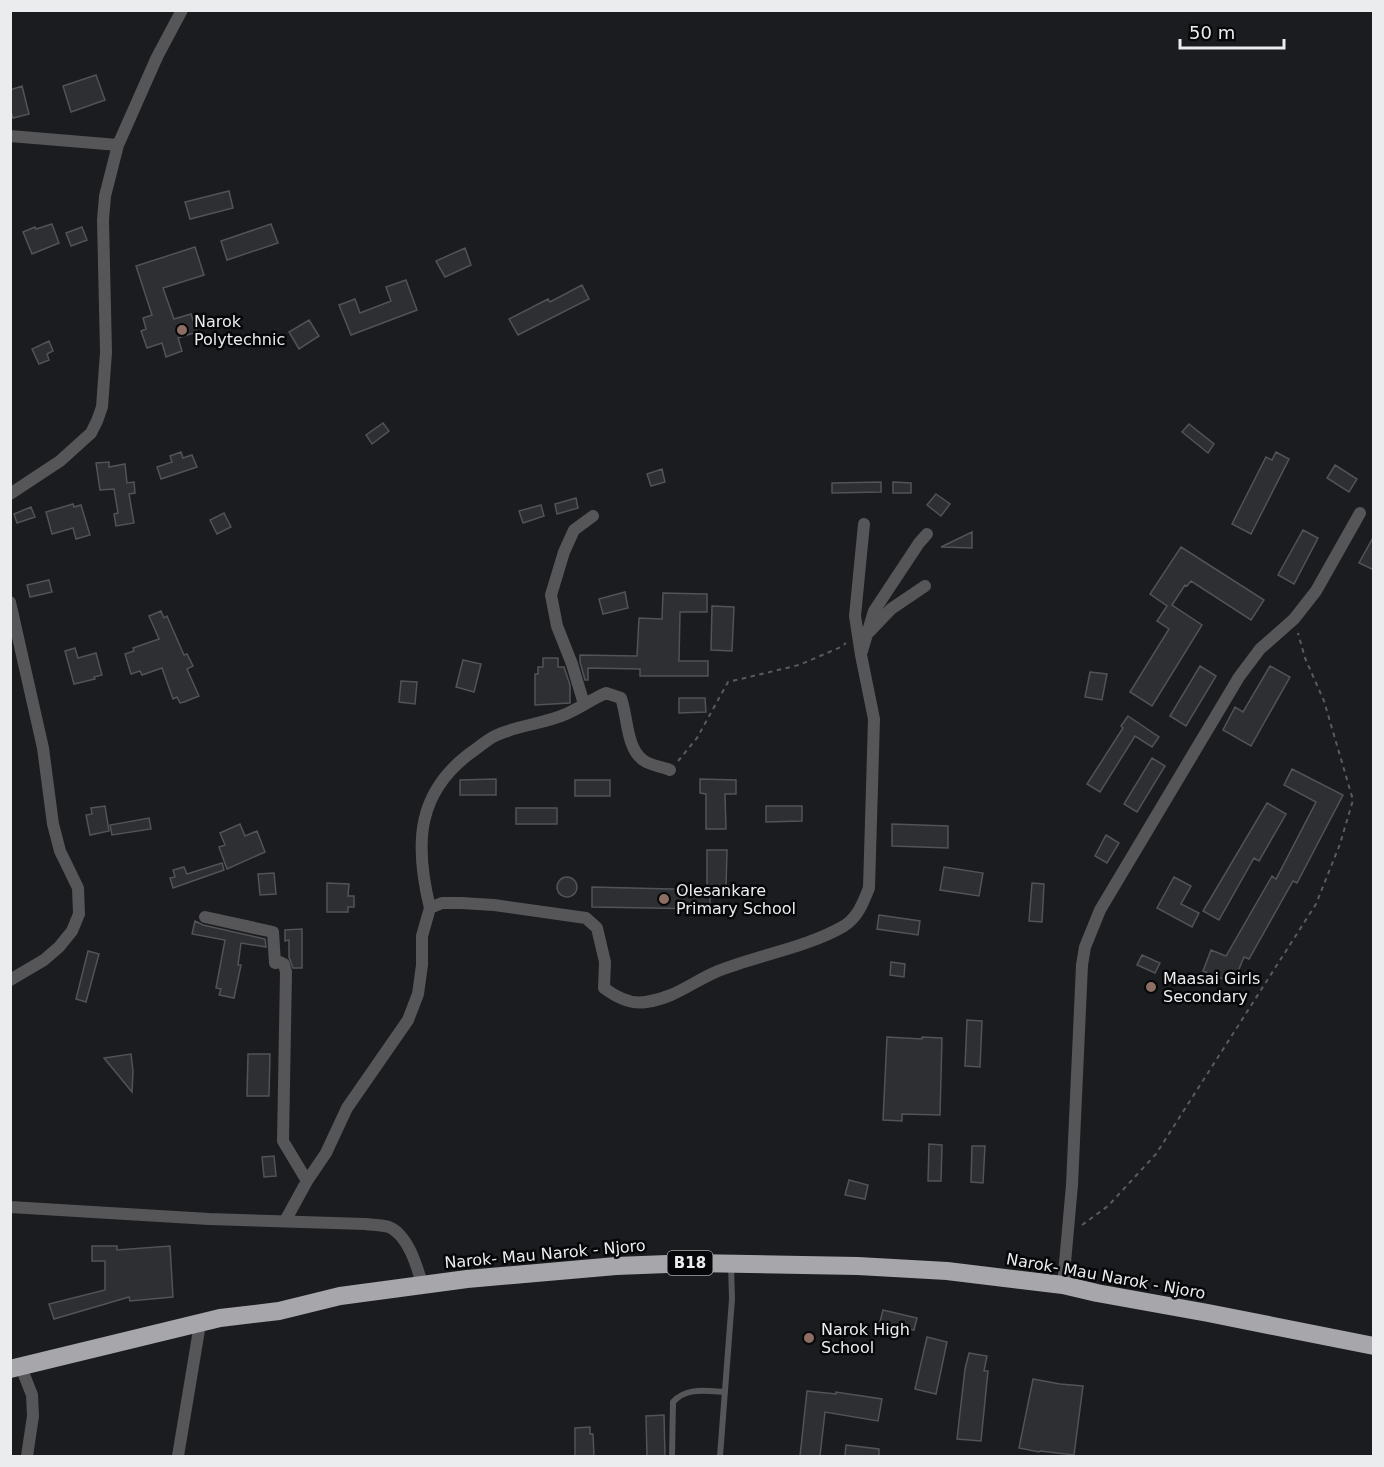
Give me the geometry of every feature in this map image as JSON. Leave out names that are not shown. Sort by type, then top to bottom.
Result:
[{"type":"highway","name":"Narok- Mau Narok - Njoro","points":[[16,1368],[220,1318],[279,1311],[340,1296],[422,1284],[616,1266],[731,1264],[794,1264],[936,1270],[1063,1285],[1374,1346]]},
{"type":"street","points":[[10,494],[60,461],[83,441],[91,433],[102,407],[106,315],[103,220],[105,196],[118,145],[160,50],[182,10]]},
{"type":"street","points":[[10,136],[118,145]]},
{"type":"street","points":[[1063,1285],[1072,1185],[1080,986],[1085,947],[1101,910],[1239,676],[1260,649],[1294,619],[1316,591],[1360,513]]},
{"type":"street","points":[[584,704],[573,664],[557,626],[551,595],[564,552],[574,530],[592,516]]},
{"type":"street","points":[[863,633],[855,616],[864,524]]},
{"type":"street","points":[[430,908],[442,903],[494,905],[586,918],[597,928],[605,962],[604,988],[617,999],[644,1003],[675,994],[716,972],[797,945],[845,925],[858,914],[869,888],[874,719],[861,655],[863,633],[874,611],[927,534]]},
{"type":"street","points":[[863,633],[891,609],[925,586]]},
{"type":"street","points":[[10,602],[45,757],[53,824],[60,852],[78,888],[79,900],[79,914],[72,931],[59,947],[44,960],[10,980]]},
{"type":"street","points":[[285,1221],[307,1181],[326,1153],[347,1108],[408,1020],[418,994],[422,965],[422,936],[430,908],[420,855],[424,816],[436,788],[459,761],[495,736],[565,715],[606,693],[621,698],[626,713],[628,738],[643,761],[670,770]]},
{"type":"street","points":[[206,917],[273,932],[275,963],[284,964],[286,972],[283,1141],[307,1181]]},
{"type":"street","points":[[10,1207],[388,1227],[399,1234],[409,1251],[422,1284]]},
{"type":"street","points":[[178,1456],[200,1324]]},
{"type":"street","points":[[16,1368],[32,1395],[33,1416],[27,1456]]},
{"type":"lane","points":[[720,1456],[732,1299],[731,1264]]},
{"type":"lane","points":[[672,1456],[673,1402],[679,1394],[691,1391],[725,1392]]},
{"type":"path","points":[[1067,1237],[1108,1206],[1156,1155],[1316,904],[1340,844],[1353,800],[1324,701],[1305,658],[1294,619]]},
{"type":"path","points":[[670,770],[697,738],[728,682],[799,665],[841,647],[863,633]]},
{"type":"building","points":[[96,75],[105,100],[71,112],[63,86]]},
{"type":"building","points":[[22,86],[29,114],[13,118],[10,109],[10,90]]},
{"type":"building","points":[[229,191],[233,208],[190,219],[185,202]]},
{"type":"building","points":[[52,224],[59,243],[32,254],[23,232]]},
{"type":"building","points":[[271,224],[278,243],[227,260],[221,241]]},
{"type":"building","points":[[82,227],[87,240],[71,246],[66,233]]},
{"type":"building","points":[[195,247],[204,275],[163,288],[174,319],[191,314],[197,332],[178,338],[182,351],[166,357],[162,343],[147,348],[141,331],[146,329],[143,318],[152,315],[136,266]]},
{"type":"building","points":[[465,248],[471,265],[445,277],[436,261]]},
{"type":"building","points":[[406,280],[417,310],[351,335],[339,305],[355,299],[360,313],[391,301],[386,287]]},
{"type":"building","points":[[582,285],[589,299],[518,335],[509,319],[548,299],[550,302]]},
{"type":"building","points":[[309,320],[319,336],[299,349],[289,332]]},
{"type":"building","points":[[49,341],[53,351],[47,354],[49,360],[39,364],[32,349]]},
{"type":"building","points":[[383,423],[389,431],[372,444],[366,435]]},
{"type":"building","points":[[1189,424],[1214,444],[1208,453],[1182,432]]},
{"type":"building","points":[[181,452],[183,458],[192,455],[197,467],[161,479],[157,467],[172,462],[170,456]]},
{"type":"building","points":[[1276,452],[1289,459],[1251,534],[1232,524],[1266,457],[1272,460]]},
{"type":"building","points":[[109,462],[109,467],[125,464],[127,483],[134,482],[135,493],[129,494],[134,523],[116,526],[114,514],[118,513],[114,489],[100,490],[96,463]]},
{"type":"building","points":[[1335,465],[1357,479],[1349,492],[1327,478]]},
{"type":"building","points":[[662,469],[665,482],[651,486],[647,474]]},
{"type":"building","points":[[881,482],[881,492],[832,493],[832,483]]},
{"type":"building","points":[[893,482],[911,483],[911,493],[893,493]]},
{"type":"building","points":[[936,494],[950,504],[941,516],[927,505]]},
{"type":"building","points":[[576,498],[578,508],[557,514],[555,504]]},
{"type":"building","points":[[73,504],[74,507],[81,505],[90,535],[76,539],[73,528],[52,534],[46,512]]},
{"type":"building","points":[[541,505],[544,516],[523,523],[519,511]]},
{"type":"building","points":[[31,507],[35,517],[17,523],[14,514]]},
{"type":"building","points":[[224,513],[231,527],[217,534],[210,520]]},
{"type":"building","points":[[1303,530],[1318,538],[1294,584],[1278,575]]},
{"type":"building","points":[[972,532],[972,548],[941,547]]},
{"type":"building","points":[[1374,536],[1374,570],[1359,563]]},
{"type":"building","points":[[1181,547],[1264,600],[1251,620],[1191,581],[1187,586],[1185,585],[1172,605],[1202,625],[1152,706],[1130,692],[1169,629],[1157,621],[1167,606],[1150,594]]},
{"type":"building","points":[[49,580],[52,592],[30,597],[27,585]]},
{"type":"building","points":[[625,592],[628,608],[603,614],[599,599]]},
{"type":"building","points":[[663,593],[707,594],[707,612],[680,612],[679,661],[708,661],[708,676],[640,676],[640,669],[588,668],[588,680],[585,680],[580,655],[637,656],[639,618],[662,619]]},
{"type":"building","points":[[712,606],[734,607],[732,651],[711,650]]},
{"type":"building","points":[[161,611],[164,618],[167,616],[184,655],[187,654],[193,666],[187,669],[199,696],[180,703],[177,697],[173,699],[162,668],[142,675],[140,671],[131,674],[125,654],[134,651],[133,648],[159,639],[149,616]]},
{"type":"building","points":[[75,648],[78,658],[96,653],[102,675],[74,684],[65,651]]},
{"type":"building","points":[[543,658],[558,658],[558,667],[564,667],[570,685],[570,703],[535,705],[535,674],[538,674],[538,667],[543,667]]},
{"type":"building","points":[[463,660],[481,664],[474,692],[456,687]]},
{"type":"building","points":[[1200,666],[1216,676],[1186,726],[1170,716]]},
{"type":"building","points":[[1270,666],[1290,677],[1251,746],[1223,730],[1235,707],[1243,712]]},
{"type":"building","points":[[1090,672],[1107,674],[1102,700],[1085,697]]},
{"type":"building","points":[[401,681],[417,682],[415,704],[399,702]]},
{"type":"building","points":[[679,698],[705,698],[706,712],[679,713]]},
{"type":"building","points":[[1128,716],[1159,737],[1152,747],[1135,736],[1100,792],[1087,784],[1123,728],[1121,726]]},
{"type":"building","points":[[1152,758],[1165,766],[1137,812],[1124,804]]},
{"type":"building","points":[[1292,769],[1343,795],[1297,883],[1293,881],[1249,959],[1244,957],[1233,983],[1203,971],[1211,950],[1226,956],[1272,876],[1276,879],[1316,802],[1284,785]]},
{"type":"building","points":[[496,779],[496,795],[460,795],[460,780]]},
{"type":"building","points":[[700,779],[736,780],[736,794],[725,794],[726,829],[706,829],[706,794],[700,793]]},
{"type":"building","points":[[575,780],[610,780],[610,796],[575,796]]},
{"type":"building","points":[[1267,803],[1286,814],[1259,861],[1254,858],[1219,920],[1203,911]]},
{"type":"building","points":[[105,806],[109,831],[90,835],[86,815],[92,814],[91,808]]},
{"type":"building","points":[[766,806],[802,806],[802,821],[766,822]]},
{"type":"building","points":[[516,808],[557,808],[557,824],[516,824]]},
{"type":"building","points":[[149,818],[151,829],[112,835],[110,825]]},
{"type":"building","points":[[240,824],[245,836],[257,831],[265,852],[227,869],[219,847],[225,845],[220,833]]},
{"type":"building","points":[[892,824],[948,826],[948,848],[892,846]]},
{"type":"building","points":[[1106,835],[1119,843],[1107,863],[1095,856]]},
{"type":"building","points":[[707,850],[727,850],[726,888],[707,888]]},
{"type":"building","points":[[222,863],[224,870],[173,888],[170,878],[175,877],[173,870],[184,867],[187,874]]},
{"type":"building","points":[[944,867],[983,873],[979,896],[940,890]]},
{"type":"building","points":[[274,873],[276,894],[260,895],[258,874]]},
{"type":"building","points":[[567,877],[574,880],[577,887],[574,894],[567,897],[560,894],[557,887],[560,880]]},
{"type":"building","points":[[1174,877],[1191,886],[1181,904],[1199,913],[1192,927],[1157,908]]},
{"type":"building","points":[[327,883],[349,884],[348,896],[354,896],[354,907],[348,907],[348,912],[327,912]]},
{"type":"building","points":[[1032,883],[1044,884],[1042,922],[1029,921]]},
{"type":"building","points":[[592,887],[710,890],[710,909],[592,907]]},
{"type":"building","points":[[879,915],[920,921],[918,935],[877,929]]},
{"type":"building","points":[[195,921],[203,925],[265,939],[266,947],[241,943],[238,965],[241,965],[234,998],[219,995],[221,989],[216,988],[225,940],[192,934]]},
{"type":"building","points":[[302,929],[302,968],[293,968],[289,957],[289,940],[285,941],[285,930]]},
{"type":"building","points":[[88,951],[99,954],[86,1002],[76,999]]},
{"type":"building","points":[[1142,955],[1160,963],[1155,973],[1137,965]]},
{"type":"building","points":[[891,962],[905,964],[904,977],[890,975]]},
{"type":"building","points":[[967,1020],[982,1021],[980,1067],[965,1066]]},
{"type":"building","points":[[887,1037],[942,1038],[940,1115],[902,1114],[902,1121],[883,1120]]},
{"type":"building","points":[[131,1054],[133,1071],[132,1092],[104,1058]]},
{"type":"building","points":[[248,1054],[270,1054],[269,1096],[247,1096]]},
{"type":"building","points":[[929,1144],[942,1145],[941,1181],[928,1181]]},
{"type":"building","points":[[972,1146],[985,1146],[983,1183],[971,1182]]},
{"type":"building","points":[[274,1156],[276,1176],[264,1177],[262,1157]]},
{"type":"building","points":[[849,1180],[868,1185],[865,1199],[845,1195]]},
{"type":"building","points":[[92,1246],[117,1246],[117,1250],[170,1246],[173,1297],[130,1301],[129,1297],[54,1319],[49,1304],[105,1290],[105,1261],[92,1261]]},
{"type":"building","points":[[883,1310],[917,1318],[914,1330],[880,1322]]},
{"type":"building","points":[[927,1337],[947,1342],[936,1394],[915,1389]]},
{"type":"building","points":[[969,1353],[987,1356],[984,1371],[988,1371],[981,1441],[957,1439]]},
{"type":"building","points":[[1033,1379],[1083,1386],[1074,1455],[1019,1448]]},
{"type":"building","points":[[807,1391],[836,1394],[836,1392],[882,1399],[878,1421],[825,1412],[820,1456],[800,1456]]},
{"type":"building","points":[[664,1415],[665,1456],[647,1456],[646,1416]]},
{"type":"building","points":[[590,1427],[590,1434],[593,1434],[594,1456],[575,1456],[575,1428]]},
{"type":"building","points":[[846,1445],[879,1449],[879,1456],[845,1456]]},
{"type":"place","name":"Narok Polytechnic","points":[[182,330]]},
{"type":"place","name":"Olesankare Primary School","points":[[664,899]]},
{"type":"place","name":"Maasai Girls Secondary","points":[[1151,987]]},
{"type":"place","name":"Narok High School","points":[[809,1338]]}]
